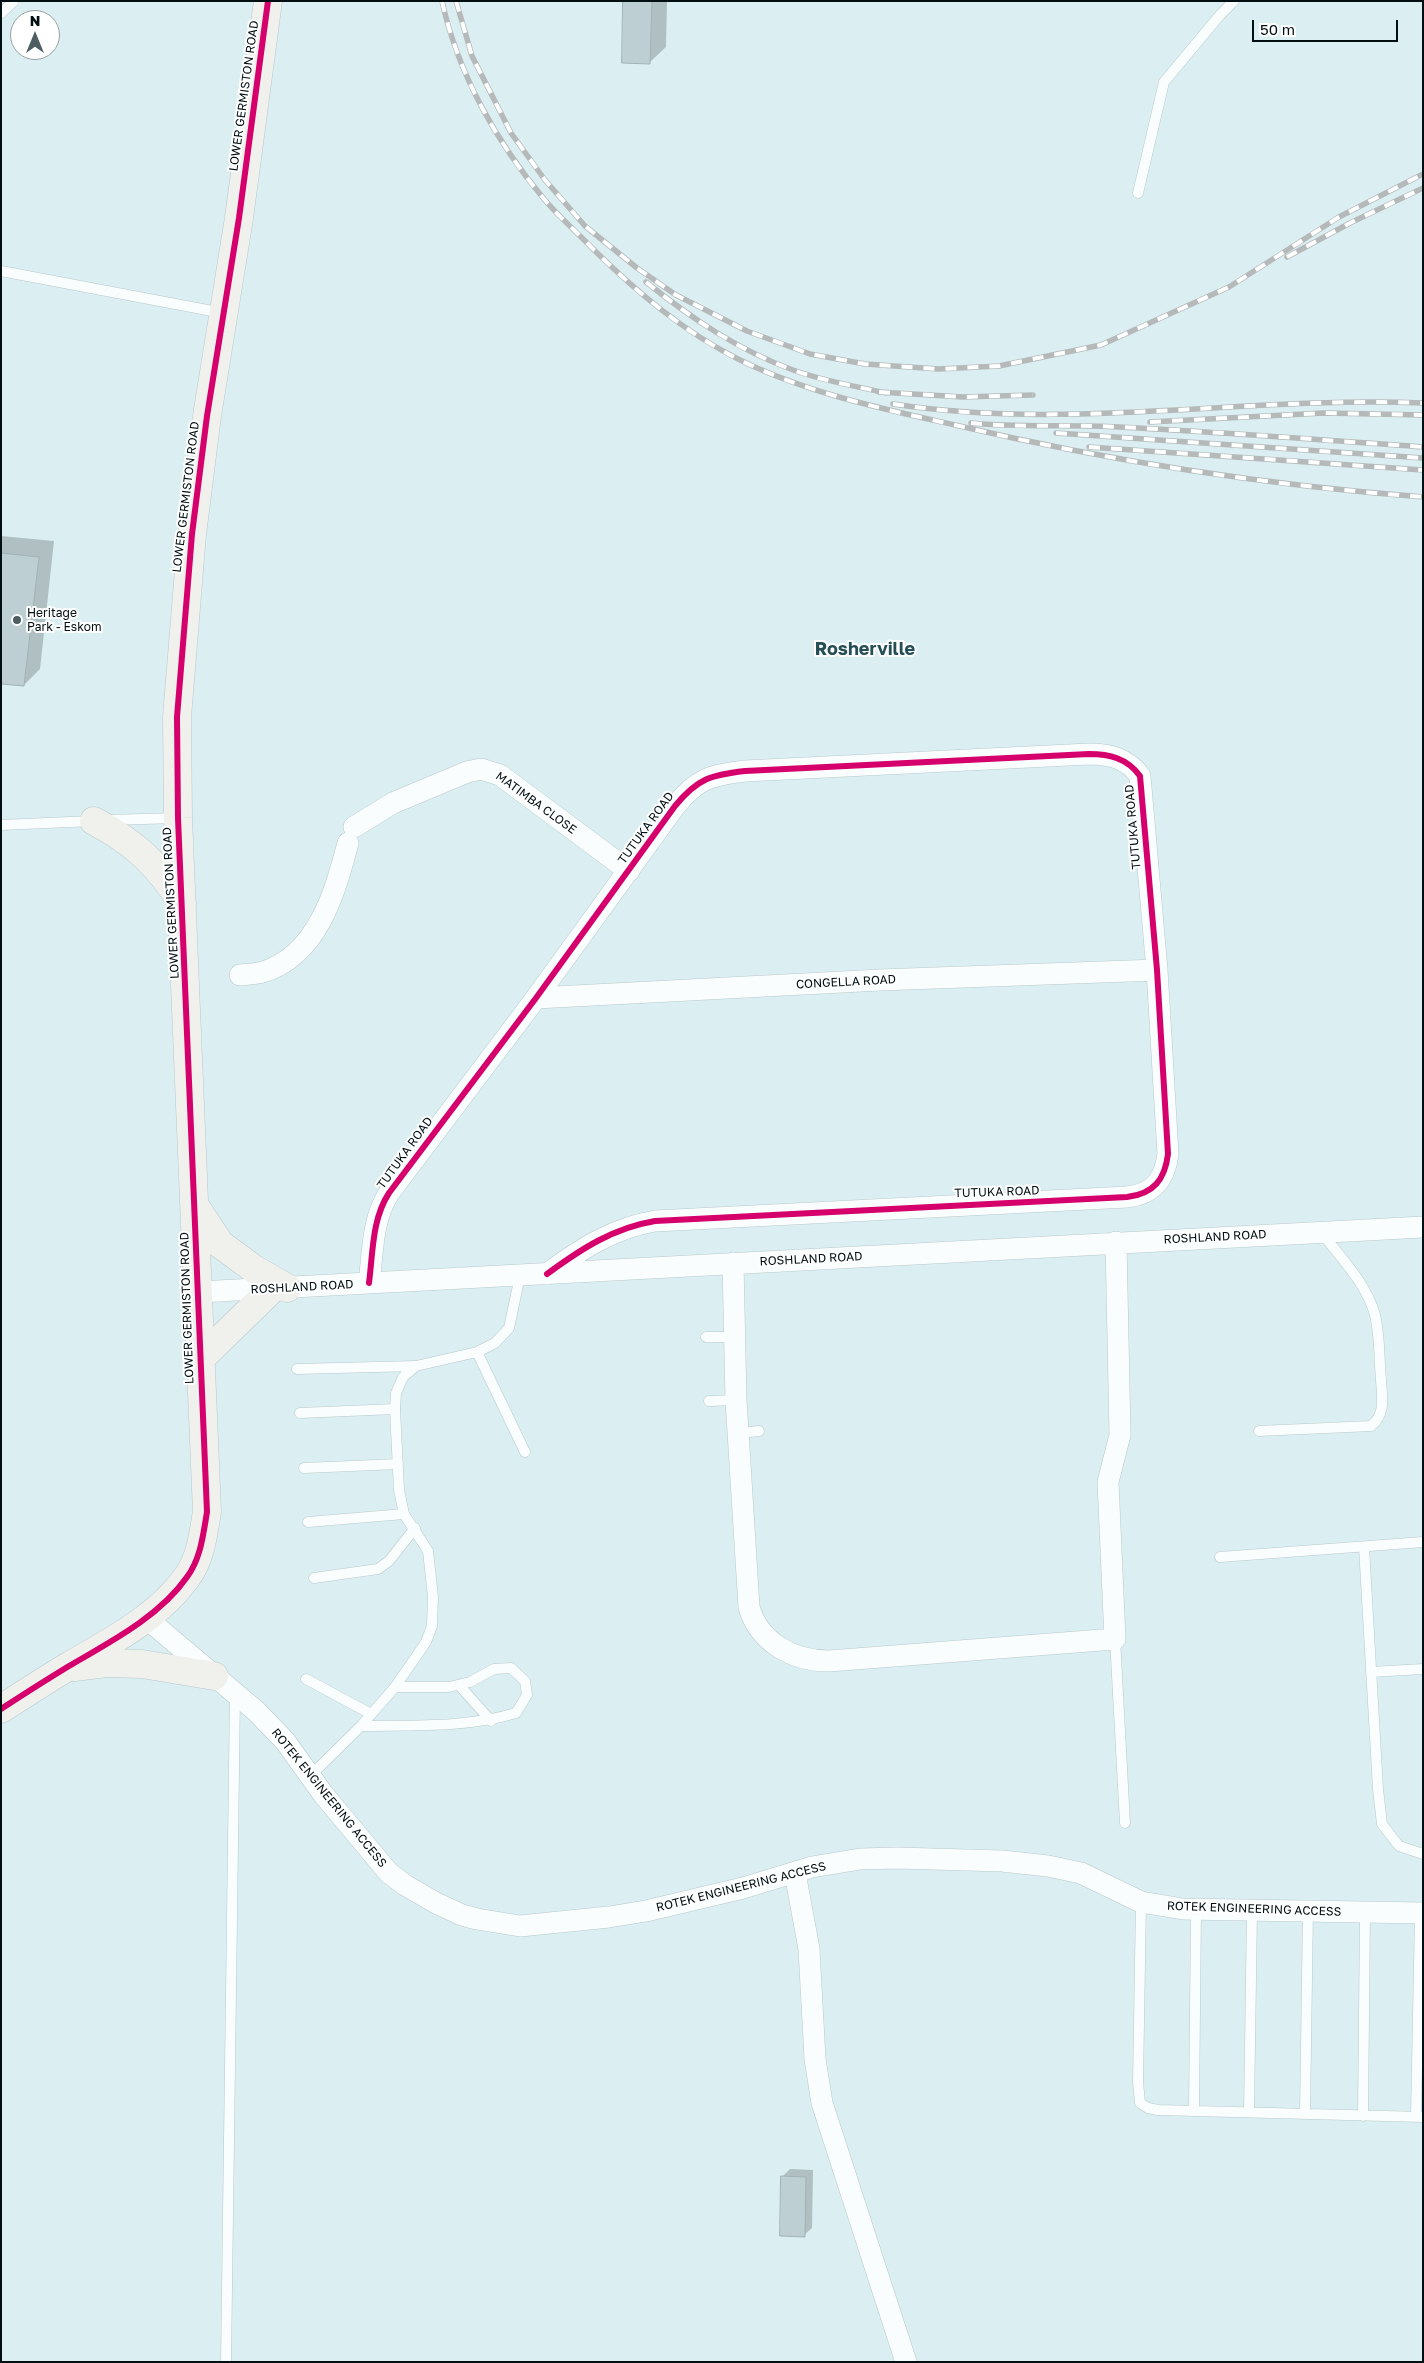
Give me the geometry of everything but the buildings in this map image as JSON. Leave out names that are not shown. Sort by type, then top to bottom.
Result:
[{"type":"street","name":"LOWER GERMISTON ROAD","points":[[1,1708],[110,1642],[169,1597],[187,1577],[195,1563],[202,1542],[207,1512],[199,1360],[199,1292],[178,818],[177,709],[192,534],[207,416],[224,313],[268,1]]},
{"type":"street","name":"TUTUKA ROAD","points":[[370,1283],[375,1232],[381,1205],[536,998],[687,791],[699,781],[713,775],[755,770],[1104,754],[1116,757],[1131,765],[1140,776],[1156,970],[1168,1154],[1166,1170],[1158,1182],[1139,1195],[655,1221],[634,1224],[606,1236],[576,1253],[547,1274]]},
{"type":"street","name":"MATIMBA CLOSE","points":[[240,975],[262,972],[284,962],[303,946],[318,927],[328,904],[351,835],[393,804],[414,793],[467,772],[487,770],[500,774],[629,871]]},
{"type":"street","points":[[94,821],[122,836],[146,855],[167,878],[183,904]]},
{"type":"street","name":"CONGELLA ROAD","points":[[536,998],[880,980],[1156,970]]},
{"type":"street","points":[[194,1204],[220,1244],[280,1288],[199,1360]]},
{"type":"street","name":"ROSHLAND ROAD","points":[[199,1292],[1423,1227]]},
{"type":"street","points":[[732,1263],[736,1400],[749,1432],[749,1607],[752,1619],[761,1632],[776,1645],[790,1654],[815,1661],[1115,1639],[1108,1482],[1120,1435],[1116,1242]]},
{"type":"street","name":"ROTEK ENGINEERING ACCESS","points":[[145,1617],[235,1694],[285,1741],[336,1810],[389,1873],[419,1894],[462,1915],[494,1923],[520,1926],[547,1924],[646,1911],[743,1888],[812,1868],[860,1859],[1002,1861],[1048,1866],[1081,1873],[1141,1902],[1196,1910],[1422,1913]]},
{"type":"street","points":[[67,1667],[107,1663],[142,1664],[214,1676]]},
{"type":"street","points":[[795,1873],[809,1949],[815,2059],[822,2103],[906,2362]]},
{"type":"lane","points":[[1,14],[14,1]]},
{"type":"lane","points":[[1138,193],[1164,82],[1234,1]]},
{"type":"lane","points":[[1,271],[224,313]]},
{"type":"lane","points":[[1,825],[178,818]]},
{"type":"lane","points":[[1259,1431],[1371,1426],[1379,1419],[1382,1407],[1379,1337],[1374,1314],[1365,1293],[1320,1232]]},
{"type":"lane","points":[[296,1369],[416,1366],[477,1352],[495,1343],[509,1328],[520,1276]]},
{"type":"lane","points":[[706,1337],[735,1337]]},
{"type":"lane","points":[[477,1352],[525,1452]]},
{"type":"lane","points":[[310,1776],[361,1726],[395,1687],[426,1642],[432,1626],[433,1598],[428,1551],[415,1528],[404,1514],[399,1490],[396,1393],[403,1377],[416,1366]]},
{"type":"lane","points":[[709,1401],[736,1400]]},
{"type":"lane","points":[[300,1413],[395,1409]]},
{"type":"lane","points":[[304,1468],[398,1464]]},
{"type":"lane","points":[[308,1522],[404,1514]]},
{"type":"lane","points":[[314,1578],[378,1569],[389,1561],[415,1528]]},
{"type":"lane","points":[[1220,1557],[1423,1542]]},
{"type":"lane","points":[[1364,1547],[1378,1788],[1382,1824],[1399,1846],[1423,1854]]},
{"type":"lane","points":[[1115,1639],[1125,1823]]},
{"type":"lane","points":[[361,1726],[464,1724],[491,1721],[516,1713],[527,1695],[525,1681],[511,1668],[494,1669],[470,1682],[449,1687],[395,1687]]},
{"type":"lane","points":[[1371,1672],[1423,1669]]},
{"type":"lane","points":[[306,1679],[371,1714]]},
{"type":"lane","points":[[460,1684],[491,1721]]},
{"type":"lane","points":[[226,2362],[235,1694]]},
{"type":"lane","points":[[1141,1902],[1138,2094],[1140,2103],[1148,2108],[1194,2110],[1419,2117],[1422,1913]]},
{"type":"lane","points":[[1194,2110],[1196,1910]]},
{"type":"lane","points":[[1305,2114],[1308,1910]]},
{"type":"lane","points":[[1249,2112],[1252,1911]]},
{"type":"lane","points":[[1362,2116],[1365,1913]]},
{"type":"railway","points":[[442,1],[458,55],[481,106],[510,155],[544,199],[594,250],[662,311],[719,349],[740,360],[792,382],[846,399],[1071,450],[1188,470],[1305,486],[1423,497]]},
{"type":"railway","points":[[456,1],[472,56],[511,133],[545,180],[585,226],[637,268],[676,295],[747,331],[810,354],[865,364],[939,369],[999,366],[1101,345],[1229,287],[1339,217],[1423,174]]},
{"type":"railway","points":[[1287,257],[1350,223],[1423,188]]},
{"type":"railway","points":[[646,282],[716,332],[753,353],[793,370],[816,377],[886,393]]},
{"type":"railway","points":[[879,392],[963,397],[1033,395]]},
{"type":"railway","points":[[893,404],[959,411],[1091,414],[1290,404],[1423,403]]},
{"type":"railway","points":[[1150,422],[1324,413],[1423,415]]},
{"type":"railway","points":[[971,423],[1157,429],[1423,447]]},
{"type":"railway","points":[[1056,433],[1423,458]]},
{"type":"railway","points":[[1089,447],[1423,470]]},
{"type":"cycle path","points":[[1,1709],[60,1671],[133,1628],[163,1604],[192,1570],[201,1546],[207,1512],[178,818],[177,717],[192,534],[207,416],[239,218],[268,1]]},
{"type":"cycle path","points":[[369,1283],[376,1225],[383,1203],[389,1193],[536,998],[675,806],[698,784],[714,776],[745,771],[1089,754],[1117,758],[1135,770],[1140,776],[1157,970],[1168,1154],[1161,1178],[1151,1189],[1144,1193],[1127,1197],[655,1221],[611,1234],[572,1256],[547,1274]]},
{"type":"place","name":"Heritage Park - Eskom","points":[[17,620]]},
{"type":"district","name":"Rosherville","points":[[865,649]]}]
